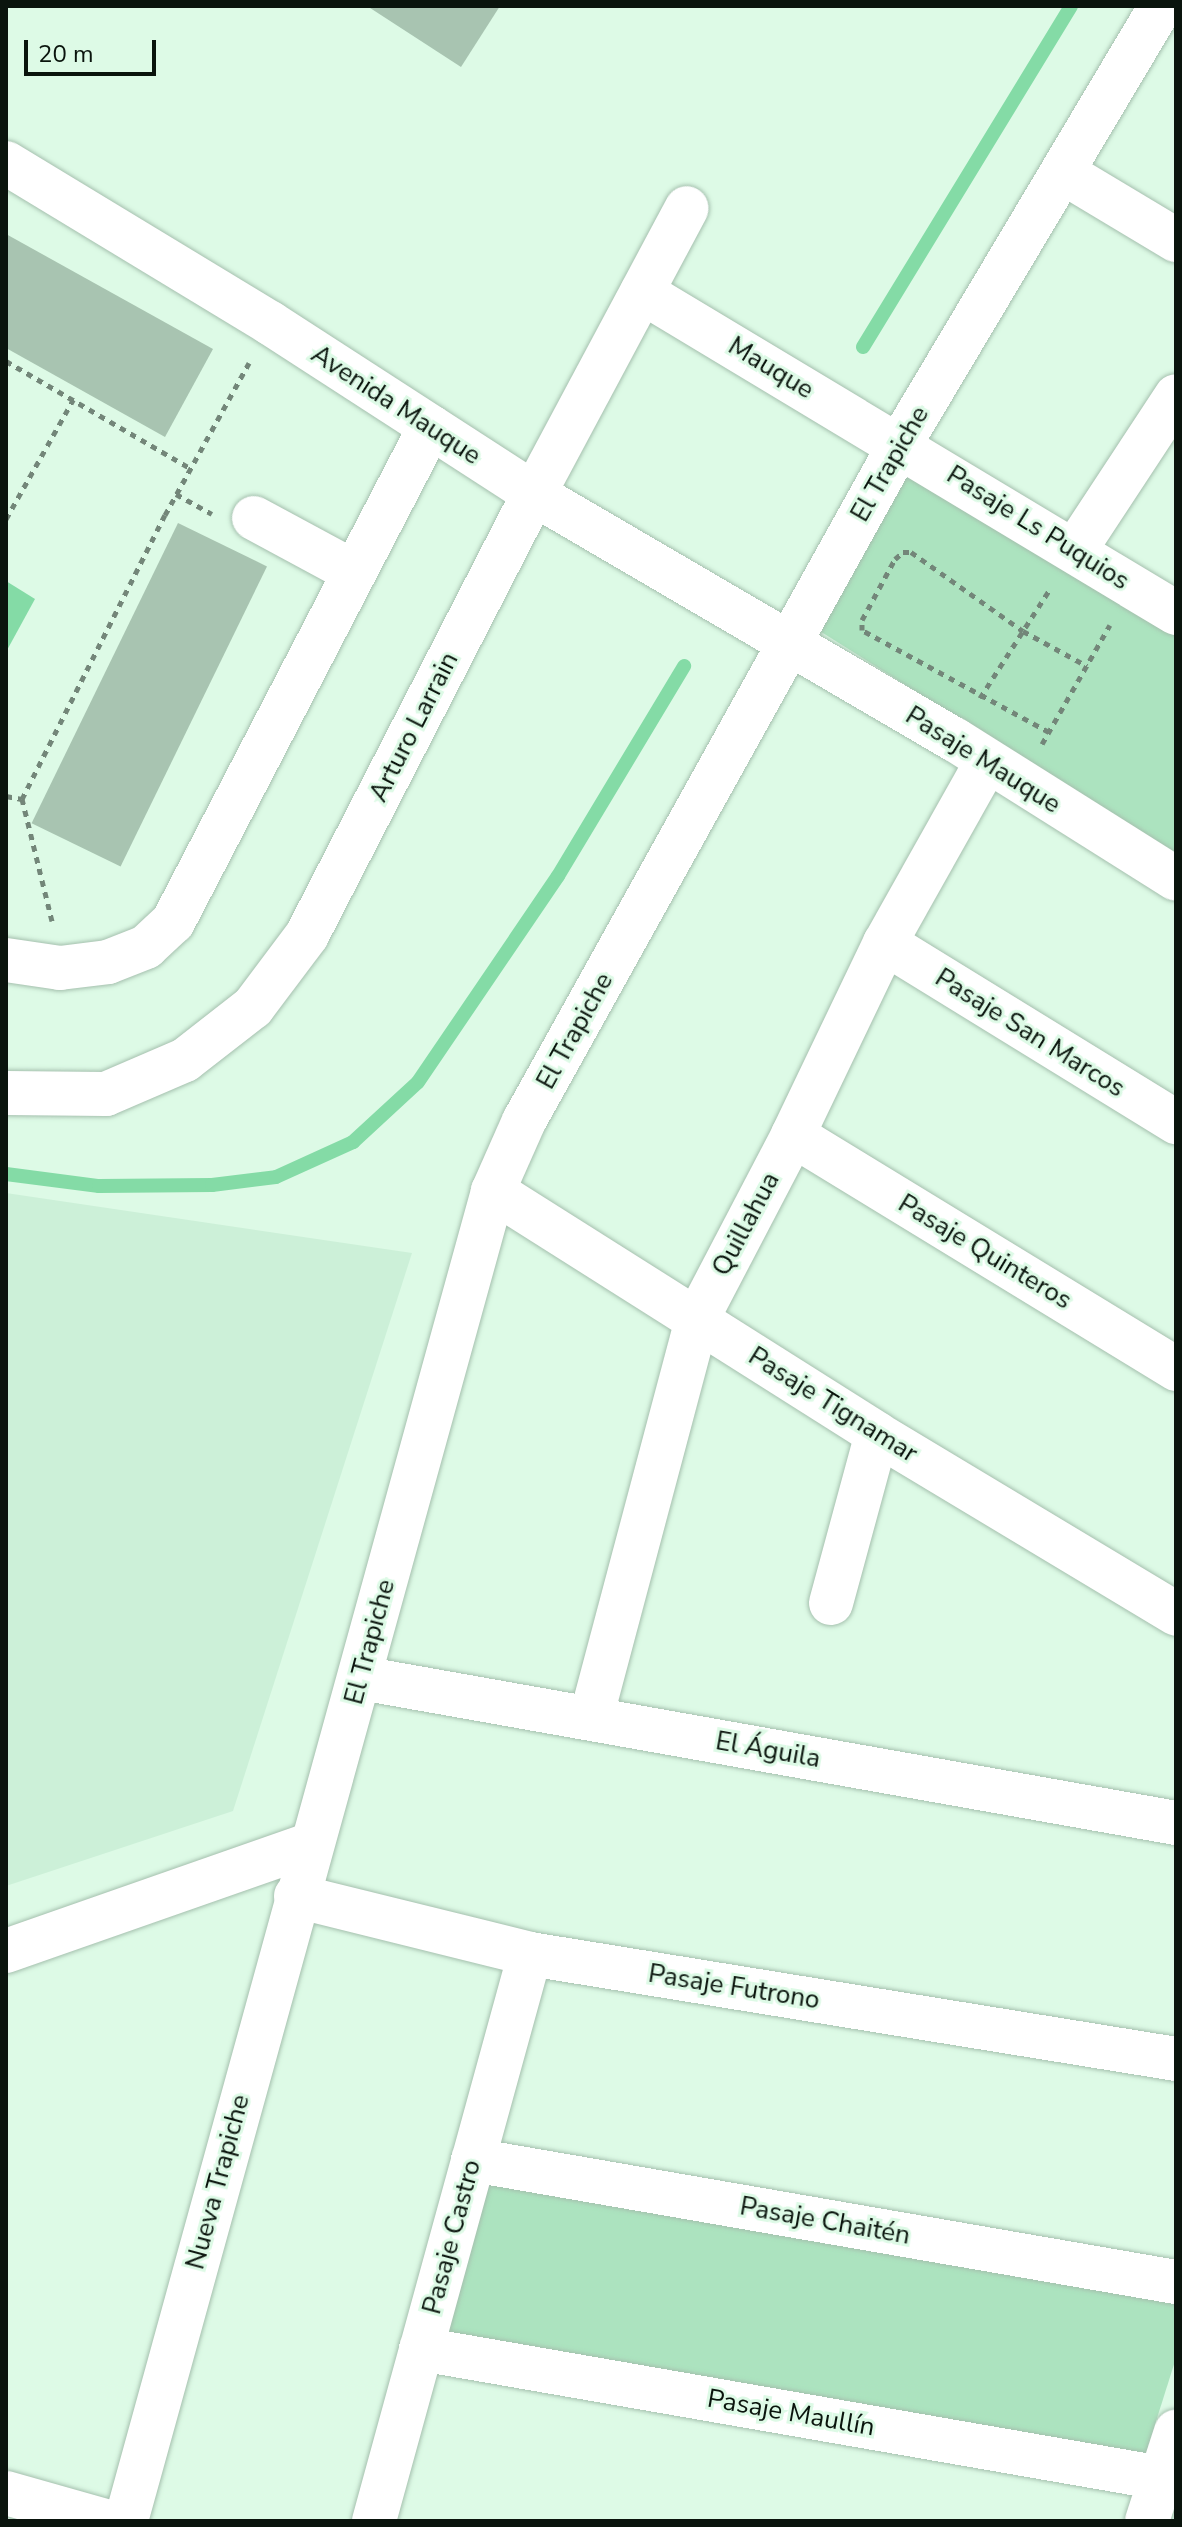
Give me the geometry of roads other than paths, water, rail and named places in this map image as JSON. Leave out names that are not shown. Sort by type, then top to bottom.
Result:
[{"type":"street","name":"El Trapiche","points":[[311,1844],[361,1678],[471,1261],[493,1191],[524,1121],[900,444],[1161,6]]},
{"type":"street","name":"Avenida Mauque","points":[[6,163],[270,323],[534,494],[789,643]]},
{"type":"street","points":[[1064,173],[1176,240]]},
{"type":"street","name":"Arturo Larrain","points":[[11,1094],[106,1094],[185,1060],[253,1007],[307,935],[534,494],[687,208]]},
{"type":"street","name":"Mauque","points":[[642,292],[900,444]]},
{"type":"street","points":[[1075,550],[1176,396]]},
{"type":"street","points":[[6,960],[60,968],[108,962],[146,947],[173,922],[430,427]]},
{"type":"street","name":"Pasaje Ls Puquios","points":[[900,444],[1176,613]]},
{"type":"street","points":[[254,518],[354,572]]},
{"type":"street","name":"Pasaje Mauque","points":[[789,643],[1176,879]]},
{"type":"street","name":"Quillahua","points":[[591,1718],[697,1319],[793,1135],[885,943],[986,762]]},
{"type":"street","name":"Pasaje San Marcos","points":[[885,943],[1176,1122]]},
{"type":"street","name":"Pasaje Quinteros","points":[[793,1135],[1176,1369]]},
{"type":"street","name":"Pasaje Tignamar","points":[[493,1191],[877,1434],[1176,1614]]},
{"type":"street","points":[[831,1603],[877,1434]]},
{"type":"street","name":"El Águila","points":[[361,1678],[1176,1823]]},
{"type":"street","points":[[6,1951],[311,1844]]},
{"type":"street","name":"Nueva Trapiche","points":[[126,2521],[311,1844]]},
{"type":"street","name":"Pasaje Futrono","points":[[296,1896],[530,1954],[1176,2059]]},
{"type":"street","name":"Pasaje Castro","points":[[374,2521],[530,1954]]},
{"type":"street","name":"Pasaje Chaitén","points":[[473,2160],[1176,2282]]},
{"type":"street","name":"Pasaje Maullín","points":[[421,2349],[1161,2478]]},
{"type":"street","points":[[1147,2521],[1176,2432]]},
{"type":"street","points":[[6,2493],[105,2521]]},
{"type":"waterway","points":[[863,347],[1071,6]]},
{"type":"waterway","points":[[6,1174],[99,1186],[212,1185],[276,1177],[353,1142],[418,1082],[558,876],[684,666]]}]
